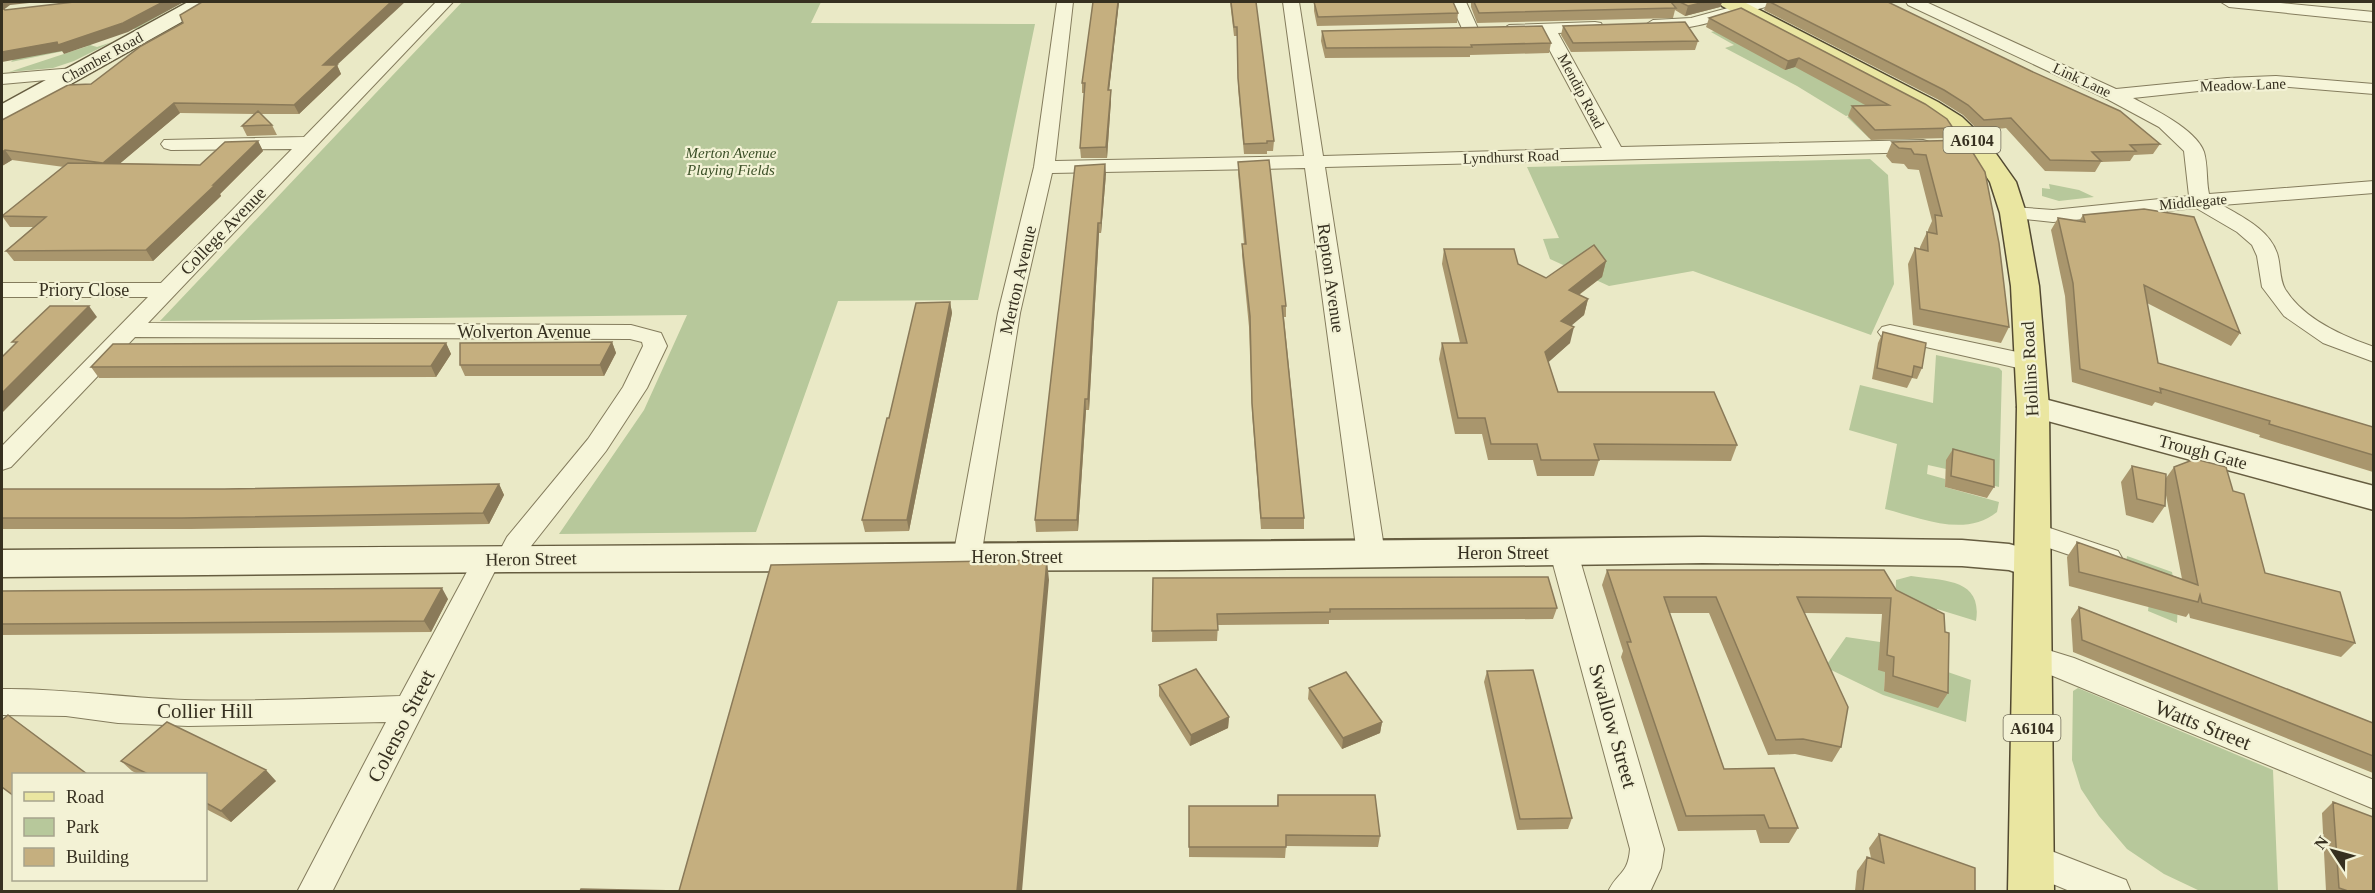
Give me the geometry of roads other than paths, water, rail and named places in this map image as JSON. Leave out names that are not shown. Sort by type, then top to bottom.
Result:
[{"type":"main road","name":"Hollins Road","points":[[1746,4],[1953,122],[1978,146],[2003,182],[2013,213],[2025,286],[2033,407],[2031,875]]},
{"type":"street","name":"Chamber Road","points":[[2,113],[203,2]]},
{"type":"street","name":"College Avenue","points":[[2,461],[445,2]]},
{"type":"street","name":"Merton Avenue","points":[[967,557],[1009,313],[1044,167],[1065,2]]},
{"type":"street","name":"Repton Avenue","points":[[1291,2],[1302,34],[1314,161],[1371,554]]},
{"type":"street","points":[[1458,2],[1471,31]]},
{"type":"street","name":"Link Lane","points":[[1914,2],[2113,95],[2166,123],[2193,149],[2201,202]]},
{"type":"street","points":[[2229,2],[2373,17]]},
{"type":"street","points":[[1640,26],[1692,23],[1746,4]]},
{"type":"street","points":[[1448,31],[1617,27]]},
{"type":"street","name":"Mendip Road","points":[[1547,29],[1615,153]]},
{"type":"street","points":[[2,79],[74,74]]},
{"type":"street","name":"Meadow Lane","points":[[2113,95],[2228,83],[2276,81],[2373,89]]},
{"type":"street","points":[[171,144],[308,143]]},
{"type":"street","name":"Lyndhurst Road","points":[[1044,167],[1978,146]]},
{"type":"street","name":"Middlegate","points":[[2013,213],[2053,216],[2373,188]]},
{"type":"street","points":[[2201,202],[2251,233],[2265,248],[2272,284],[2282,300],[2332,339],[2373,355]]},
{"type":"street","name":"Priory Close","points":[[2,290],[166,290]]},
{"type":"street","name":"Wolverton Avenue","points":[[128,330],[631,332],[644,334],[653,339],[655,346],[635,388],[597,445],[517,544],[498,559]]},
{"type":"street","points":[[1890,332],[2031,363]]},
{"type":"street","name":"Trough Gate","points":[[2033,407],[2373,498]]},
{"type":"street","points":[[2032,548],[2114,560]]},
{"type":"street","name":"Heron Street","points":[[2,564],[1564,553],[1703,550],[1962,553],[2009,557],[2032,548]]},
{"type":"street","name":"Swallow Street","points":[[1564,553],[1647,849],[1646,868],[1634,887],[1625,891]]},
{"type":"street","name":"Colenso Street","points":[[315,891],[410,709],[498,559]]},
{"type":"street","name":"Watts Street","points":[[2032,657],[2063,667],[2373,795]]},
{"type":"street","name":"Collier Hill","points":[[2,702],[66,703],[118,710],[188,713],[410,709]]},
{"type":"street","points":[[2031,875],[2114,891]]},
{"type":"park label","name":"Merton Avenue Playing Fields","points":[[731,162]]}]
